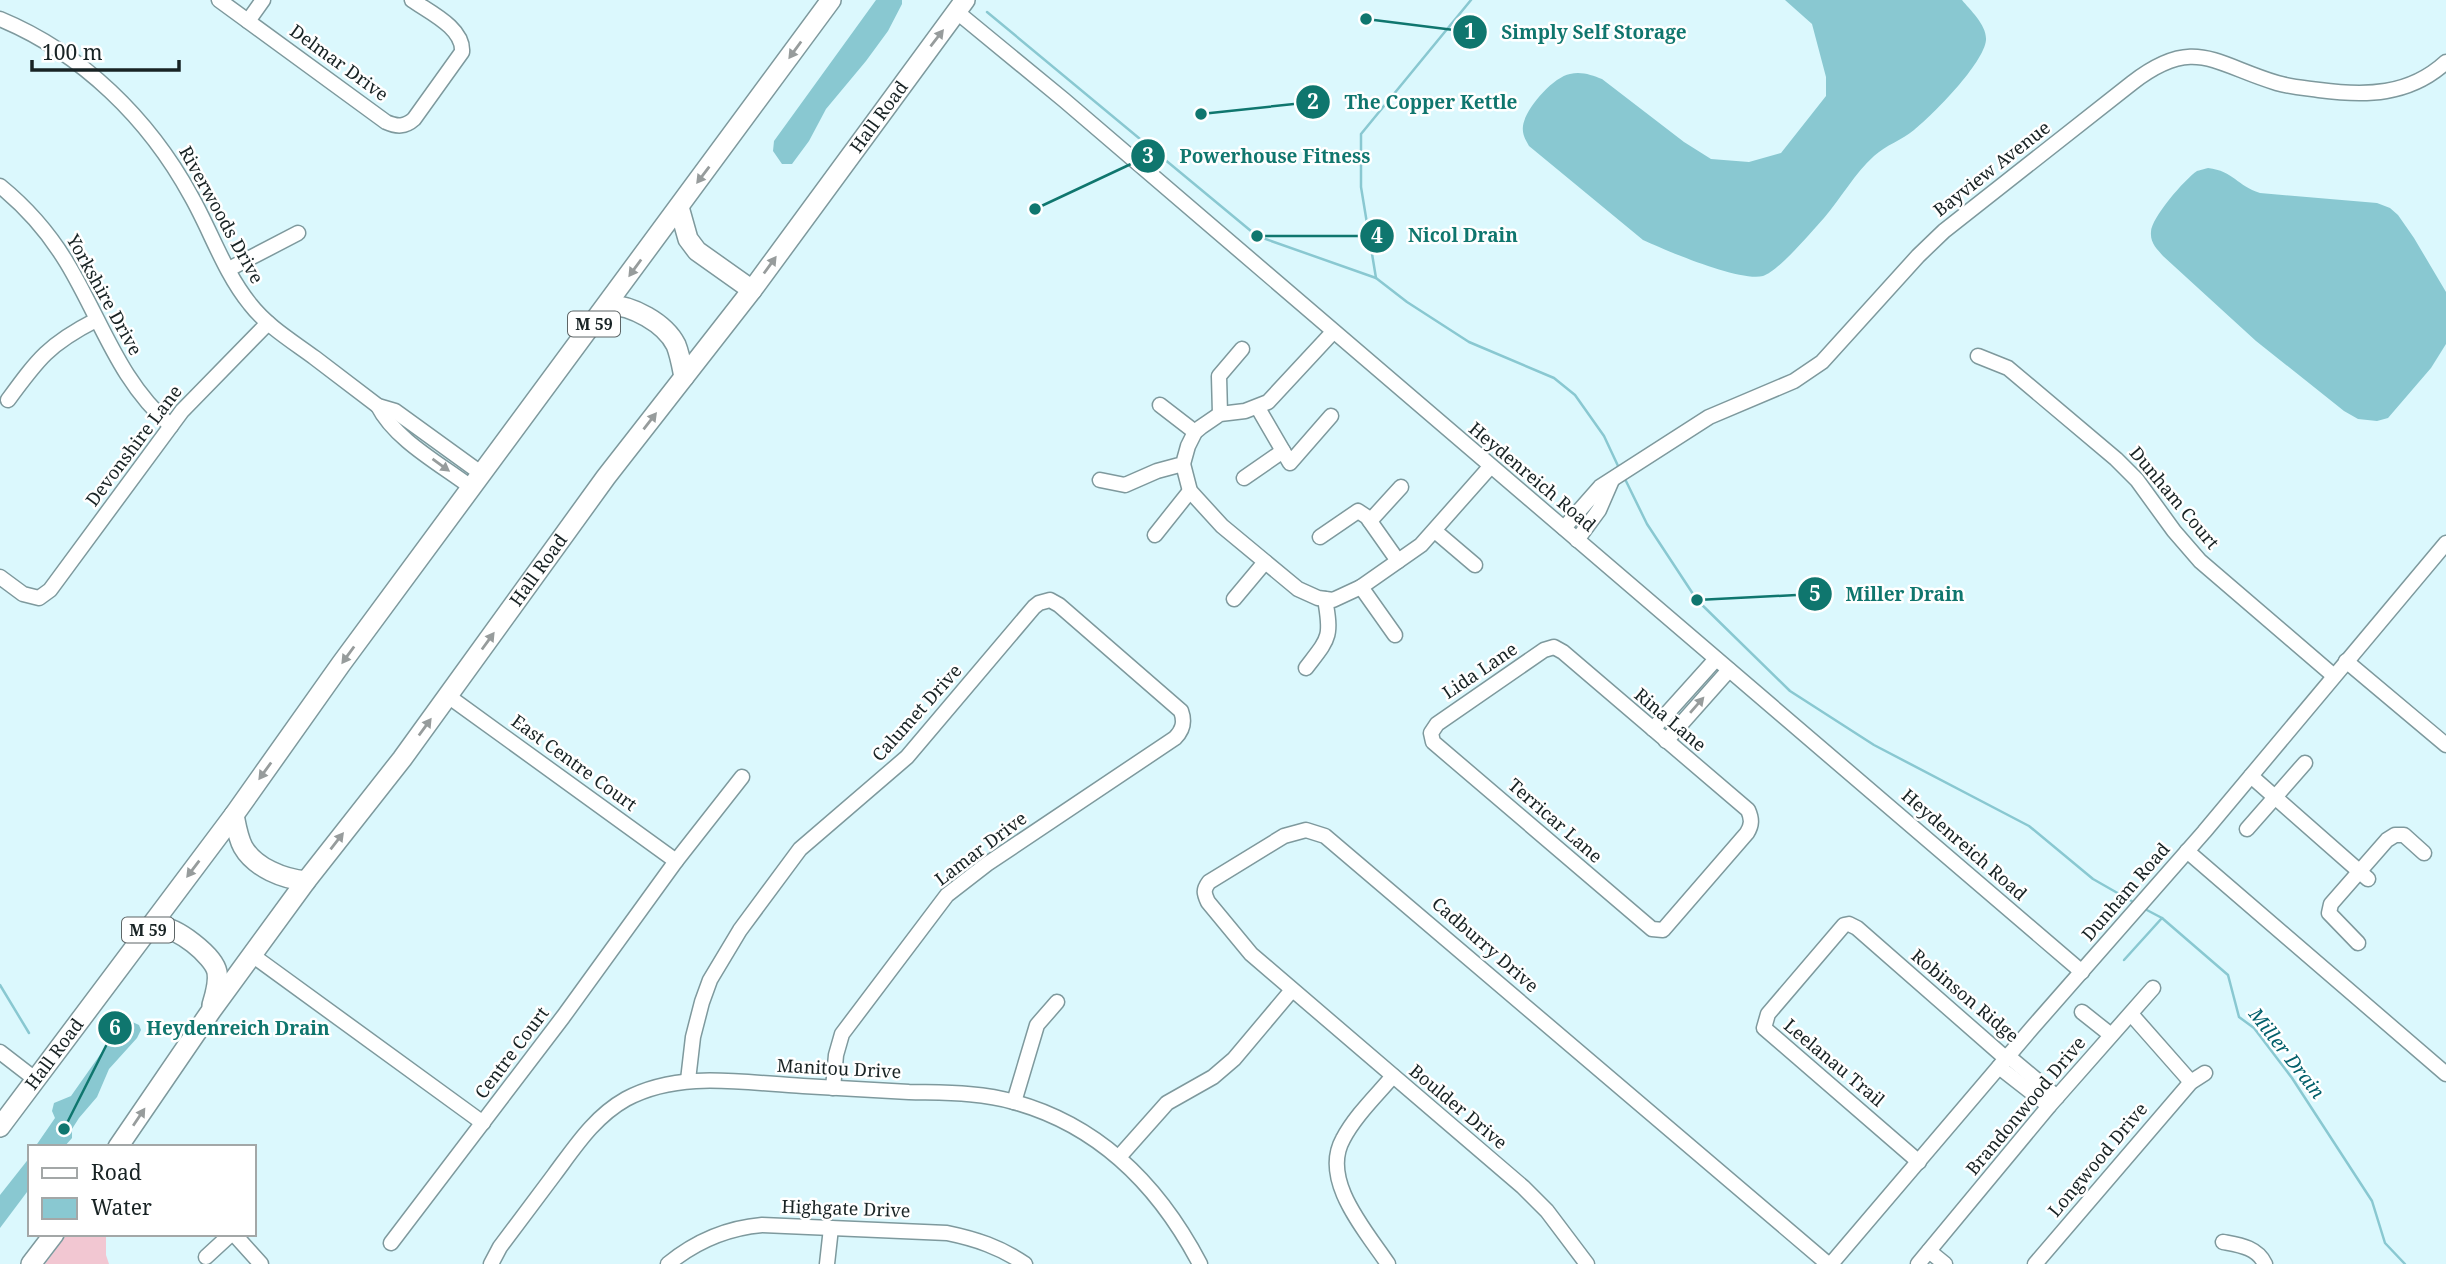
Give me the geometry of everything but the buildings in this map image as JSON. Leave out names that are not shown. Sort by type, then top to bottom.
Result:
[{"type":"highway","name":"Hall Road","points":[[0,1127],[234,815],[341,664],[831,0]]},
{"type":"highway","name":"Hall Road","points":[[123,1145],[211,1011],[306,881],[402,759],[606,477],[752,290],[961,6]]},
{"type":"highway","points":[[679,208],[688,239],[697,251],[752,290]]},
{"type":"highway","points":[[608,305],[636,310],[666,332],[677,347],[684,377]]},
{"type":"highway","points":[[234,815],[240,840],[250,856],[276,875],[285,879],[306,881]]},
{"type":"highway","points":[[148,929],[159,926],[175,931],[214,963],[218,981],[211,1011]]},
{"type":"highway","points":[[31,1264],[52,1236]]},
{"type":"street","name":"Delmar Drive","points":[[219,0],[386,122],[404,126],[415,119],[462,52],[463,46],[458,35],[412,0]]},
{"type":"street","points":[[248,21],[263,0]]},
{"type":"street","name":"Heydenreich Road","points":[[961,6],[1064,100],[1333,332],[2082,972]]},
{"type":"street","name":"Riverwoods Drive","points":[[0,19],[66,55],[95,77],[154,138],[179,176],[249,303],[268,323],[378,407],[395,411],[418,427],[477,481]]},
{"type":"street","name":"Bayview Avenue","points":[[1564,528],[1595,491],[1630,468],[1716,413],[1780,388],[1815,367],[1944,231],[2139,77],[2162,63],[2186,58],[2210,58],[2285,85],[2363,94],[2384,93],[2403,88],[2433,73],[2446,62]]},
{"type":"street","name":"Yorkshire Drive","points":[[0,186],[27,211],[51,239],[133,384],[171,426]]},
{"type":"street","points":[[229,269],[298,233]]},
{"type":"street","points":[[8,400],[45,352],[66,336],[96,320]]},
{"type":"street","name":"Devonshire Lane","points":[[0,577],[23,594],[39,598],[50,590],[202,388],[268,323]]},
{"type":"street","points":[[1333,332],[1277,394],[1258,408],[1220,414],[1195,432],[1183,464],[1190,491],[1216,520],[1298,589],[1325,599],[1341,598],[1420,545],[1490,467]]},
{"type":"street","points":[[1220,414],[1219,376],[1242,349]]},
{"type":"street","name":"Dunham Court","points":[[1978,356],[2008,368],[2116,459],[2137,480],[2181,540],[2200,561],[2334,676]]},
{"type":"street","points":[[1160,405],[1195,432]]},
{"type":"street","name":"Riverwoods Drive","points":[[378,407],[385,421],[408,440],[477,481]]},
{"type":"street","points":[[1258,408],[1290,463],[1331,415]]},
{"type":"street","points":[[408,440],[418,427]]},
{"type":"street","points":[[1244,478],[1283,451]]},
{"type":"street","points":[[1100,480],[1131,484],[1157,471],[1183,464]]},
{"type":"street","points":[[1577,540],[1600,510],[1612,480]]},
{"type":"street","points":[[1370,522],[1401,486]]},
{"type":"street","points":[[1155,535],[1190,491]]},
{"type":"street","points":[[1320,537],[1358,511],[1370,522],[1398,561]]},
{"type":"street","points":[[1435,531],[1475,565]]},
{"type":"street","name":"Dunham Road","points":[[1829,1264],[2187,851],[2446,543]]},
{"type":"street","points":[[1234,599],[1265,562]]},
{"type":"street","points":[[1361,587],[1395,635]]},
{"type":"street","points":[[1306,668],[1330,633],[1325,599]]},
{"type":"street","name":"Calumet Drive","points":[[688,1080],[693,1037],[705,990],[740,930],[800,849],[898,766],[1039,603],[1050,600],[1059,605],[1181,711],[1184,722]]},
{"type":"street","name":"Rina Lane","points":[[1559,649],[1748,810],[1752,822]]},
{"type":"street","name":"Lida Lane","points":[[1431,737],[1437,724],[1544,650],[1559,649]]},
{"type":"street","points":[[1653,729],[1716,659]]},
{"type":"street","points":[[2346,661],[2446,745]]},
{"type":"street","points":[[1666,741],[1729,670]]},
{"type":"street","name":"East Centre Court","points":[[448,696],[676,861]]},
{"type":"street","name":"Lamar Drive","points":[[833,1087],[836,1055],[842,1034],[947,895],[987,864],[1175,738],[1184,722]]},
{"type":"street","name":"Terricar Lane","points":[[1431,737],[1437,746],[1657,932],[1668,925],[1747,833],[1752,822]]},
{"type":"street","points":[[2247,829],[2305,763]]},
{"type":"street","points":[[2251,776],[2364,875]]},
{"type":"street","name":"Centre Court","points":[[253,955],[483,1123],[676,861],[742,777]]},
{"type":"street","name":"Cadburry Drive","points":[[1292,990],[1251,954],[1204,894],[1209,882],[1218,876],[1284,836],[1306,830],[1325,836],[1346,851],[1829,1264]]},
{"type":"street","points":[[2358,943],[2329,914],[2331,904],[2364,875],[2387,840],[2395,835],[2404,835],[2424,853]]},
{"type":"street","points":[[2187,851],[2446,1074]]},
{"type":"street","name":"Robinson Ridge","points":[[1849,924],[2053,1102]]},
{"type":"street","name":"Leelanau Trail","points":[[1849,924],[1841,928],[1768,1014],[1764,1028],[1919,1162]]},
{"type":"street","name":"Brandonwood Drive","points":[[1918,1264],[2053,1102],[2153,988]]},
{"type":"street","points":[[1119,1157],[1167,1103],[1213,1077],[1234,1059],[1292,990]]},
{"type":"street","name":"Boulder Drive","points":[[1292,990],[1523,1187],[1547,1211],[1587,1264]]},
{"type":"street","points":[[1014,1102],[1037,1025],[1057,1003]]},
{"type":"street","points":[[2082,1012],[2111,1035]]},
{"type":"street","points":[[2131,1014],[2191,1082]]},
{"type":"street","points":[[0,1052],[35,1079]]},
{"type":"street","name":"Longwood Drive","points":[[2035,1264],[2191,1082],[2204,1073]]},
{"type":"street","points":[[1388,1264],[1341,1190],[1337,1155],[1349,1129],[1393,1076]]},
{"type":"street","name":"Manitou Drive","points":[[491,1264],[500,1247],[597,1120],[620,1103],[642,1092],[688,1080],[943,1092],[1014,1102],[1062,1121],[1119,1157],[1142,1179],[1171,1214],[1200,1264]]},
{"type":"street","points":[[391,1243],[483,1123]]},
{"type":"street","name":"Highgate Drive","points":[[668,1264],[704,1240],[740,1228],[762,1225],[947,1233],[974,1238],[1003,1250],[1025,1264]]},
{"type":"street","points":[[827,1264],[831,1228]]},
{"type":"street","points":[[206,1257],[230,1236]]},
{"type":"street","points":[[234,1236],[261,1264]]},
{"type":"street","points":[[2223,1242],[2246,1247],[2264,1261]]},
{"type":"street","points":[[1929,1251],[1945,1264]]},
{"type":"shaded area","points":[[66,1236],[106,1236],[109,1264],[45,1264]]},
{"type":"water","points":[[876,0],[902,0],[902,4],[888,31],[826,109],[809,141],[792,164],[782,164],[773,151],[774,141]]},
{"type":"water","points":[[1785,0],[1962,0],[1981,23],[1986,40],[1977,62],[1945,101],[1914,130],[1879,152],[1867,163],[1824,218],[1770,273],[1752,277],[1721,270],[1643,240],[1529,146],[1523,134],[1523,126],[1534,103],[1548,87],[1563,76],[1578,73],[1602,79],[1684,142],[1711,159],[1749,162],[1781,153],[1826,96],[1826,77],[1812,24]]},
{"type":"water","points":[[2208,168],[2224,172],[2260,193],[2377,203],[2390,208],[2398,215],[2446,292],[2446,344],[2431,368],[2388,418],[2377,421],[2358,419],[2344,411],[2256,341],[2156,248],[2151,232],[2156,218],[2169,199],[2192,175]]},
{"type":"water","points":[[128,1020],[139,1025],[141,1030],[109,1069],[97,1097],[79,1118],[72,1129],[72,1138],[66,1145],[36,1145],[55,1118],[52,1111],[54,1103],[71,1096],[114,1035]]},
{"type":"water","points":[[28,1160],[28,1191],[0,1228],[0,1195]]},
{"type":"waterway","name":"Miller Drain","points":[[1376,278],[1361,187],[1361,134],[1471,0]]},
{"type":"waterway","points":[[987,12],[1257,236],[1376,278],[1407,302],[1469,342],[1554,378],[1575,395],[1604,436],[1619,468]]},
{"type":"waterway","name":"Miller Drain","points":[[1624,477],[1647,524],[1697,600],[1790,691],[1874,745],[2029,826],[2093,879],[2135,903]]},
{"type":"waterway","name":"Miller Drain","points":[[2143,908],[2162,918],[2228,975],[2239,1017],[2254,1028],[2292,1078],[2372,1201],[2385,1243],[2405,1264]]},
{"type":"waterway","points":[[2124,960],[2162,918]]},
{"type":"waterway","points":[[0,985],[29,1033]]},
{"type":"place","name":"Simply Self Storage","points":[[1366,19]]},
{"type":"place","name":"The Copper Kettle","points":[[1201,114]]},
{"type":"place","name":"Powerhouse Fitness","points":[[1035,209]]},
{"type":"place","name":"Nicol Drain","points":[[1257,236]]},
{"type":"place","name":"Miller Drain","points":[[1697,600]]},
{"type":"place","name":"Heydenreich Drain","points":[[64,1129]]}]
